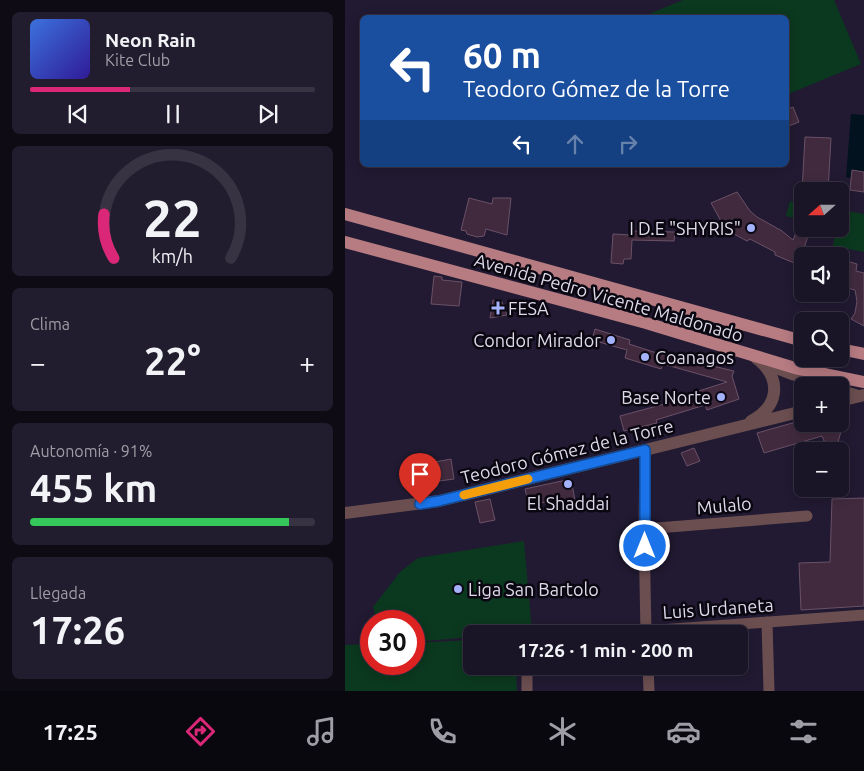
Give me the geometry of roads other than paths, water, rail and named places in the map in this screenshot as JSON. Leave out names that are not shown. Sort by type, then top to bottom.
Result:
[{"type":"main road","name":"Avenida Pedro Vicente Maldonado","points":[[345,214],[794,339]]},
{"type":"main road","name":"Avenida Pedro Vicente Maldonado","points":[[345,242],[646,323],[760,361],[821,375],[864,391]]},
{"type":"main road","points":[[849,351],[864,354]]},
{"type":"street","points":[[760,361],[797,377]]},
{"type":"street","name":"Teodoro Gómez de la Torre","points":[[737,427],[763,414],[770,406],[774,395],[774,384],[771,374],[760,361]]},
{"type":"street","points":[[849,390],[864,391]]},
{"type":"street","points":[[849,397],[864,391]]},
{"type":"street","name":"Teodoro Gómez de la Torre","points":[[345,513],[439,501],[794,413]]},
{"type":"street","points":[[645,450],[646,625]]},
{"type":"street","name":"Mulalo","points":[[644,529],[807,516]]},
{"type":"street","name":"Luis Urdaneta","points":[[731,625],[864,615]]},
{"type":"street","points":[[767,622],[769,691]]},
{"type":"street","points":[[527,675],[527,691]]},
{"type":"street","points":[[648,675],[649,691]]},
{"type":"water","points":[[851,114],[864,115],[864,172],[852,170],[851,178],[846,177]]},
{"type":"place","name":"I D.E \"SHYRIS\"","points":[[751,228]]},
{"type":"place","name":"FESA","points":[[498,308]]},
{"type":"place","name":"Condor Mirador","points":[[611,340]]},
{"type":"place","name":"Coanagos","points":[[645,357]]},
{"type":"place","name":"Base Norte","points":[[721,397]]},
{"type":"place","name":"El Shaddai","points":[[568,484]]},
{"type":"place","name":"Liga San Bartolo","points":[[458,589]]}]
